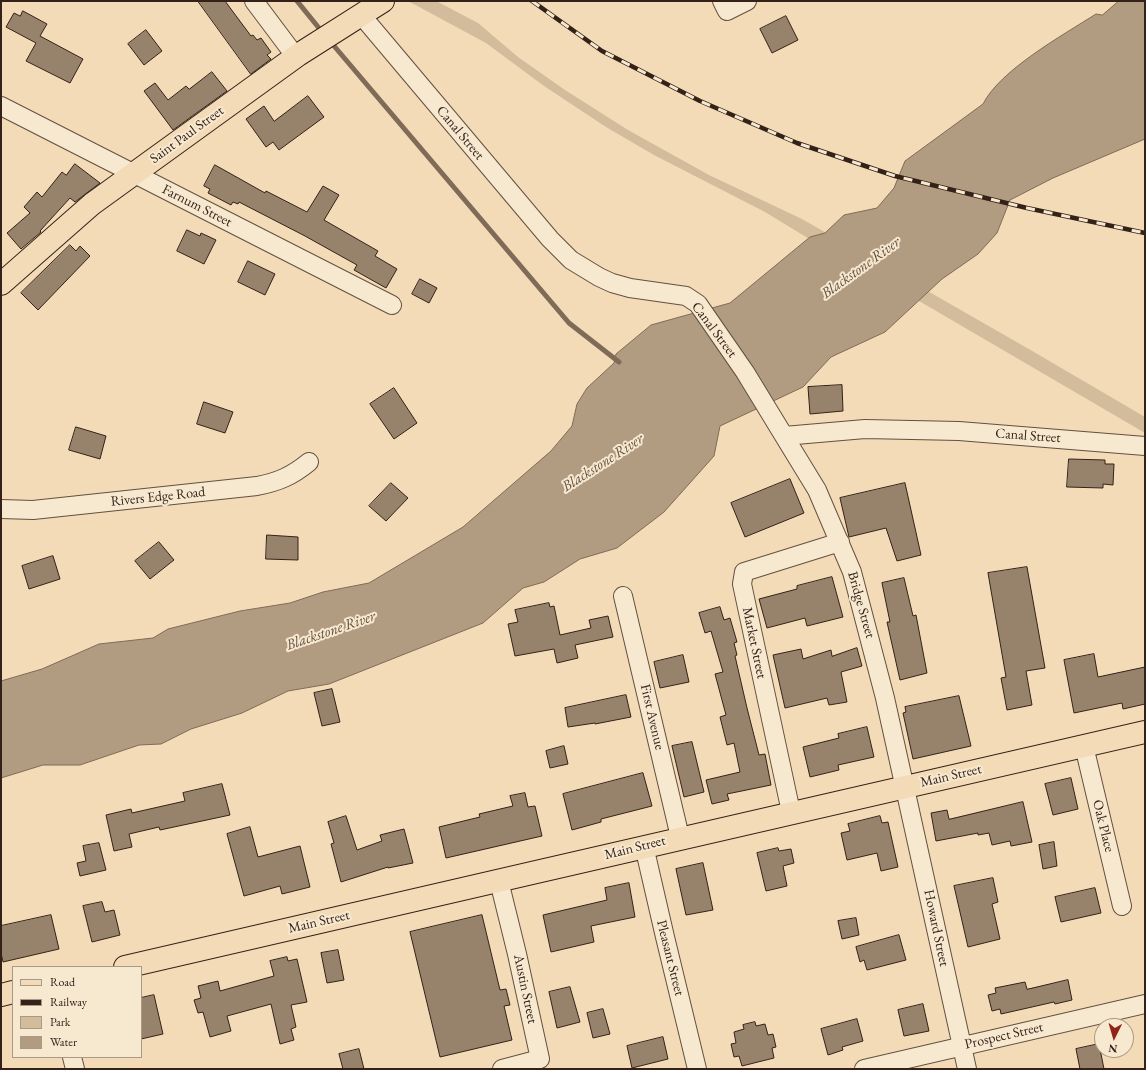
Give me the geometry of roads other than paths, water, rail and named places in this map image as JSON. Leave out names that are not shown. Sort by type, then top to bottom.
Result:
[{"type":"main road","name":"Saint Paul Street","points":[[1,284],[92,204],[133,173],[296,57],[362,16],[383,1]]},
{"type":"main road","name":"Main Street","points":[[129,966],[499,881],[680,837],[1145,732]]},
{"type":"main road","points":[[1,995],[12,992]]},
{"type":"street","points":[[254,1],[296,57]]},
{"type":"street","points":[[722,1],[727,11],[747,1]]},
{"type":"street","name":"Canal Street","points":[[362,16],[550,239],[571,260],[612,283],[630,288],[686,296],[698,304],[744,372],[784,436],[865,429],[959,431],[1145,446]]},
{"type":"street","name":"Farnum Street","points":[[1,106],[392,305]]},
{"type":"street","name":"Bridge Street","points":[[784,436],[817,490],[852,572],[881,679],[905,786]]},
{"type":"street","name":"Rivers Edge Road","points":[[1,509],[33,510],[257,486],[277,482],[293,475],[309,462]]},
{"type":"street","name":"Market Street","points":[[791,812],[742,584],[744,572],[840,542]]},
{"type":"street","name":"First Avenue","points":[[623,596],[680,837]]},
{"type":"street","name":"Oak Place","points":[[1084,746],[1122,906]]},
{"type":"street","name":"Howard Street","points":[[905,786],[967,1069]]},
{"type":"street","name":"Pleasant Street","points":[[644,846],[697,1069]]},
{"type":"street","name":"Austin Street","points":[[499,881],[517,954],[541,1064],[502,1069]]},
{"type":"street","name":"Prospect Street","points":[[864,1069],[1145,1004]]},
{"type":"street","points":[[72,1058],[75,1069]]},
{"type":"water","name":"Blackstone River","points":[[1119,1],[1145,1],[1145,139],[1053,178],[1010,200],[997,233],[978,254],[942,279],[885,332],[831,357],[803,387],[720,426],[714,456],[664,512],[617,548],[580,559],[544,582],[523,588],[483,623],[329,684],[288,691],[242,713],[191,729],[161,744],[139,745],[80,765],[43,765],[1,778],[1,681],[42,669],[99,644],[153,638],[168,629],[240,611],[290,603],[323,592],[369,583],[463,527],[551,451],[572,426],[577,404],[587,388],[614,363],[616,354],[651,325],[730,303],[810,237],[825,233],[844,215],[877,208],[894,188],[905,161],[983,104],[991,91],[1003,79],[1034,54],[1096,14],[1102,15]]},
{"type":"waterway","points":[[297,1],[323,33]]},
{"type":"waterway","points":[[329,40],[569,323],[619,362]]},
{"type":"railway","points":[[532,1],[602,51],[700,101],[797,143],[895,176],[1027,208],[1145,233]]}]
